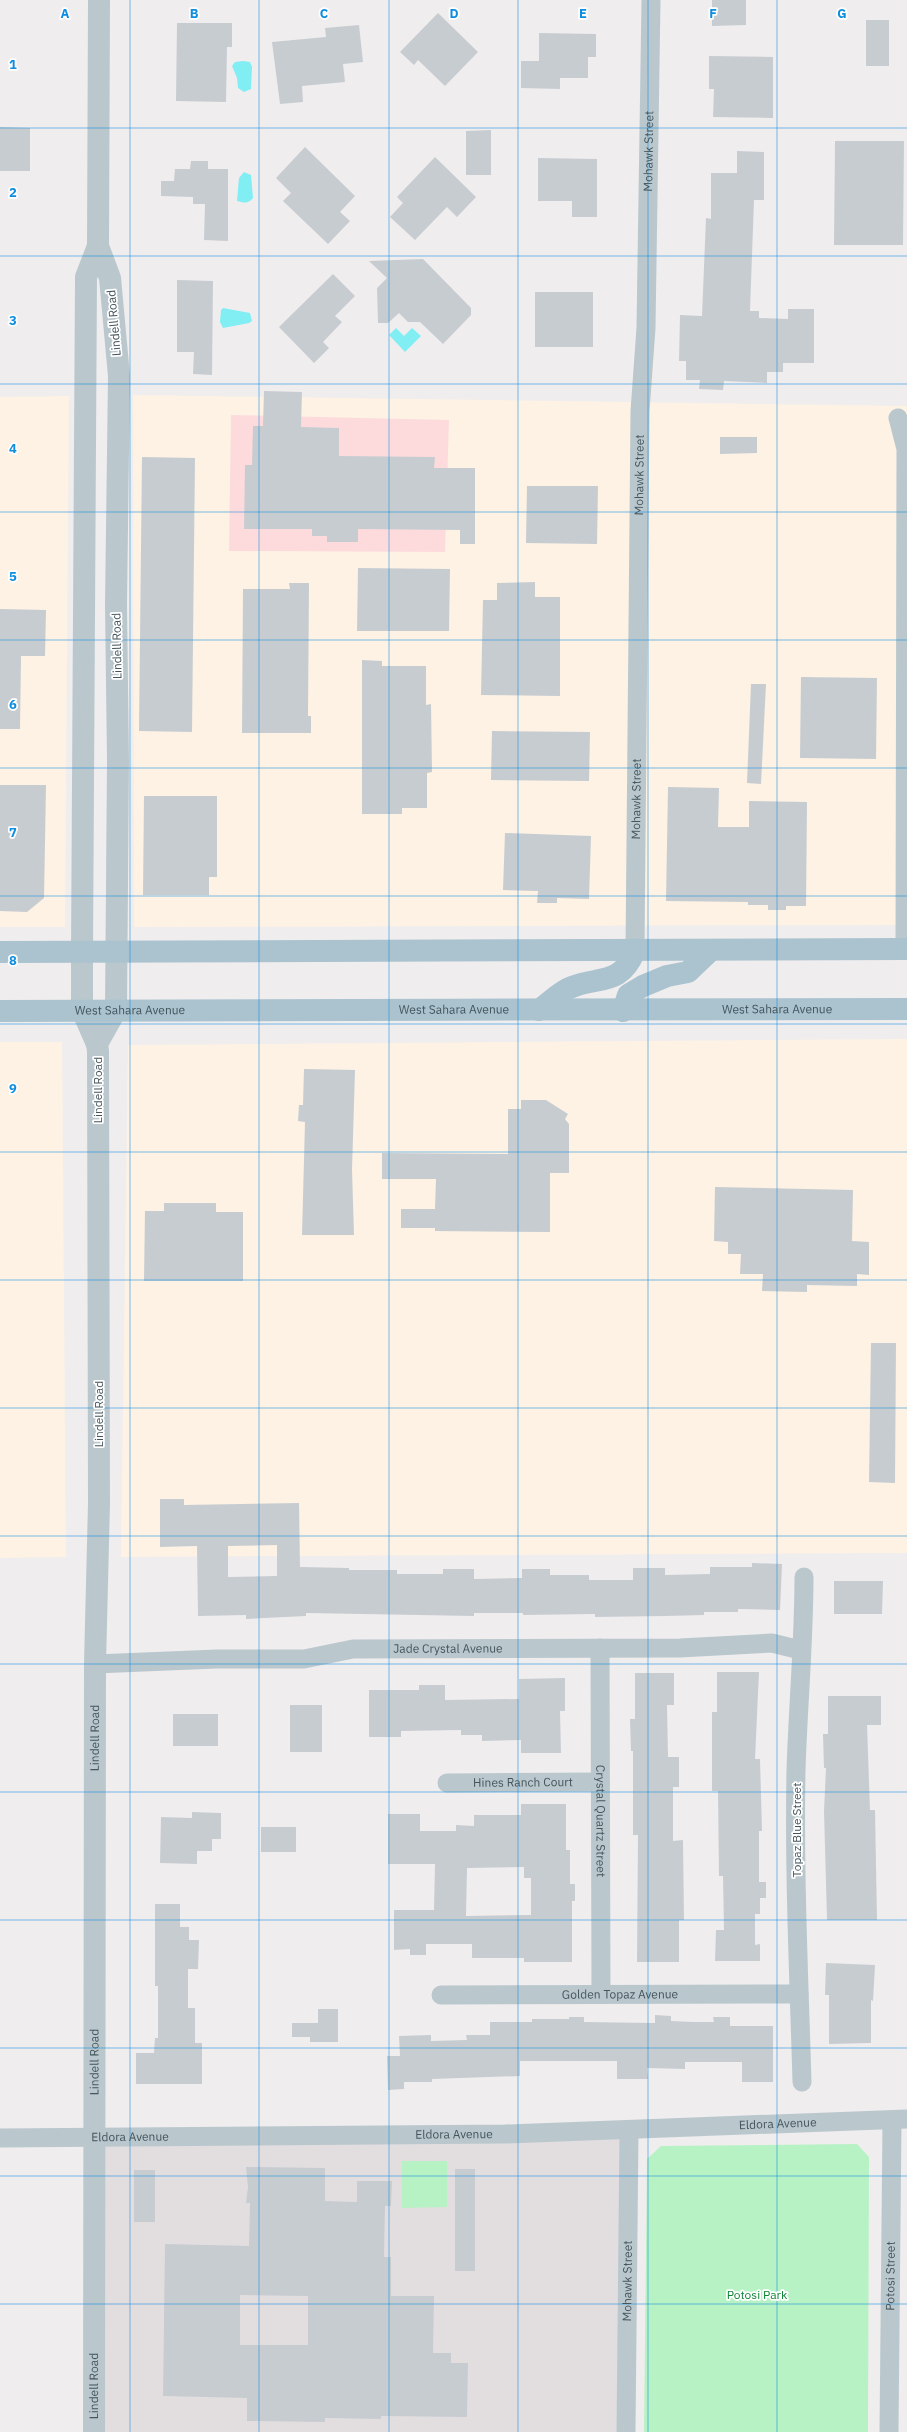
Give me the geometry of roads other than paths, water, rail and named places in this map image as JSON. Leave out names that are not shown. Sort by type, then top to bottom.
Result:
[{"type":"main road","points":[[0,952],[906,949]]},
{"type":"main road","points":[[539,1010],[573,986],[600,982],[614,976],[629,965],[635,950]]},
{"type":"main road","points":[[623,1011],[628,995],[643,986],[667,976],[688,972],[711,950]]},
{"type":"main road","name":"West Sahara Avenue","points":[[0,1011],[907,1010]]},
{"type":"street","name":"Lindell Road","points":[[98,1044],[116,1010],[116,631],[119,376],[110,278],[98,246],[99,0]]},
{"type":"street","name":"Mohawk Street","points":[[635,950],[640,411],[646,328],[650,0]]},
{"type":"street","name":"Lindell Road","points":[[94,2432],[95,1664],[100,1503],[98,1044],[82,1010],[82,952],[86,277],[98,246]]},
{"type":"street","points":[[898,418],[906,449],[906,949]]},
{"type":"street","points":[[85,517],[98,522],[102,610],[116,631]]},
{"type":"street","name":"Topaz Blue Street","points":[[802,2082],[799,1994],[796,1772],[800,1650],[804,1621],[804,1577]]},
{"type":"street","name":"Jade Crystal Avenue","points":[[95,1664],[217,1659],[304,1659],[352,1649],[680,1648],[772,1643],[800,1650]]},
{"type":"street","name":"Crystal Quartz Street","points":[[600,1648],[601,1994]]},
{"type":"street","name":"Hines Ranch Court","points":[[447,1783],[600,1782]]},
{"type":"street","name":"Golden Topaz Avenue","points":[[441,1994],[799,1994]]},
{"type":"street","name":"Eldora Avenue","points":[[0,2138],[505,2134],[900,2120]]},
{"type":"street","name":"Potosi Street","points":[[889,2432],[900,2120]]},
{"type":"street","name":"Mohawk Street","points":[[626,2432],[629,2130]]},
{"type":"water","points":[[235,62],[250,62],[252,67],[251,89],[244,92],[238,88],[237,78],[232,66]]},
{"type":"water","points":[[244,172],[251,175],[253,198],[249,201],[242,202],[237,201],[239,178]]},
{"type":"water","points":[[223,308],[250,313],[252,321],[249,323],[223,328],[220,322],[221,310]]},
{"type":"water","points":[[396,328],[404,336],[412,328],[421,336],[405,352],[389,335]]},
{"type":"park label","name":"Potosi Park","points":[[757,2295]]}]
